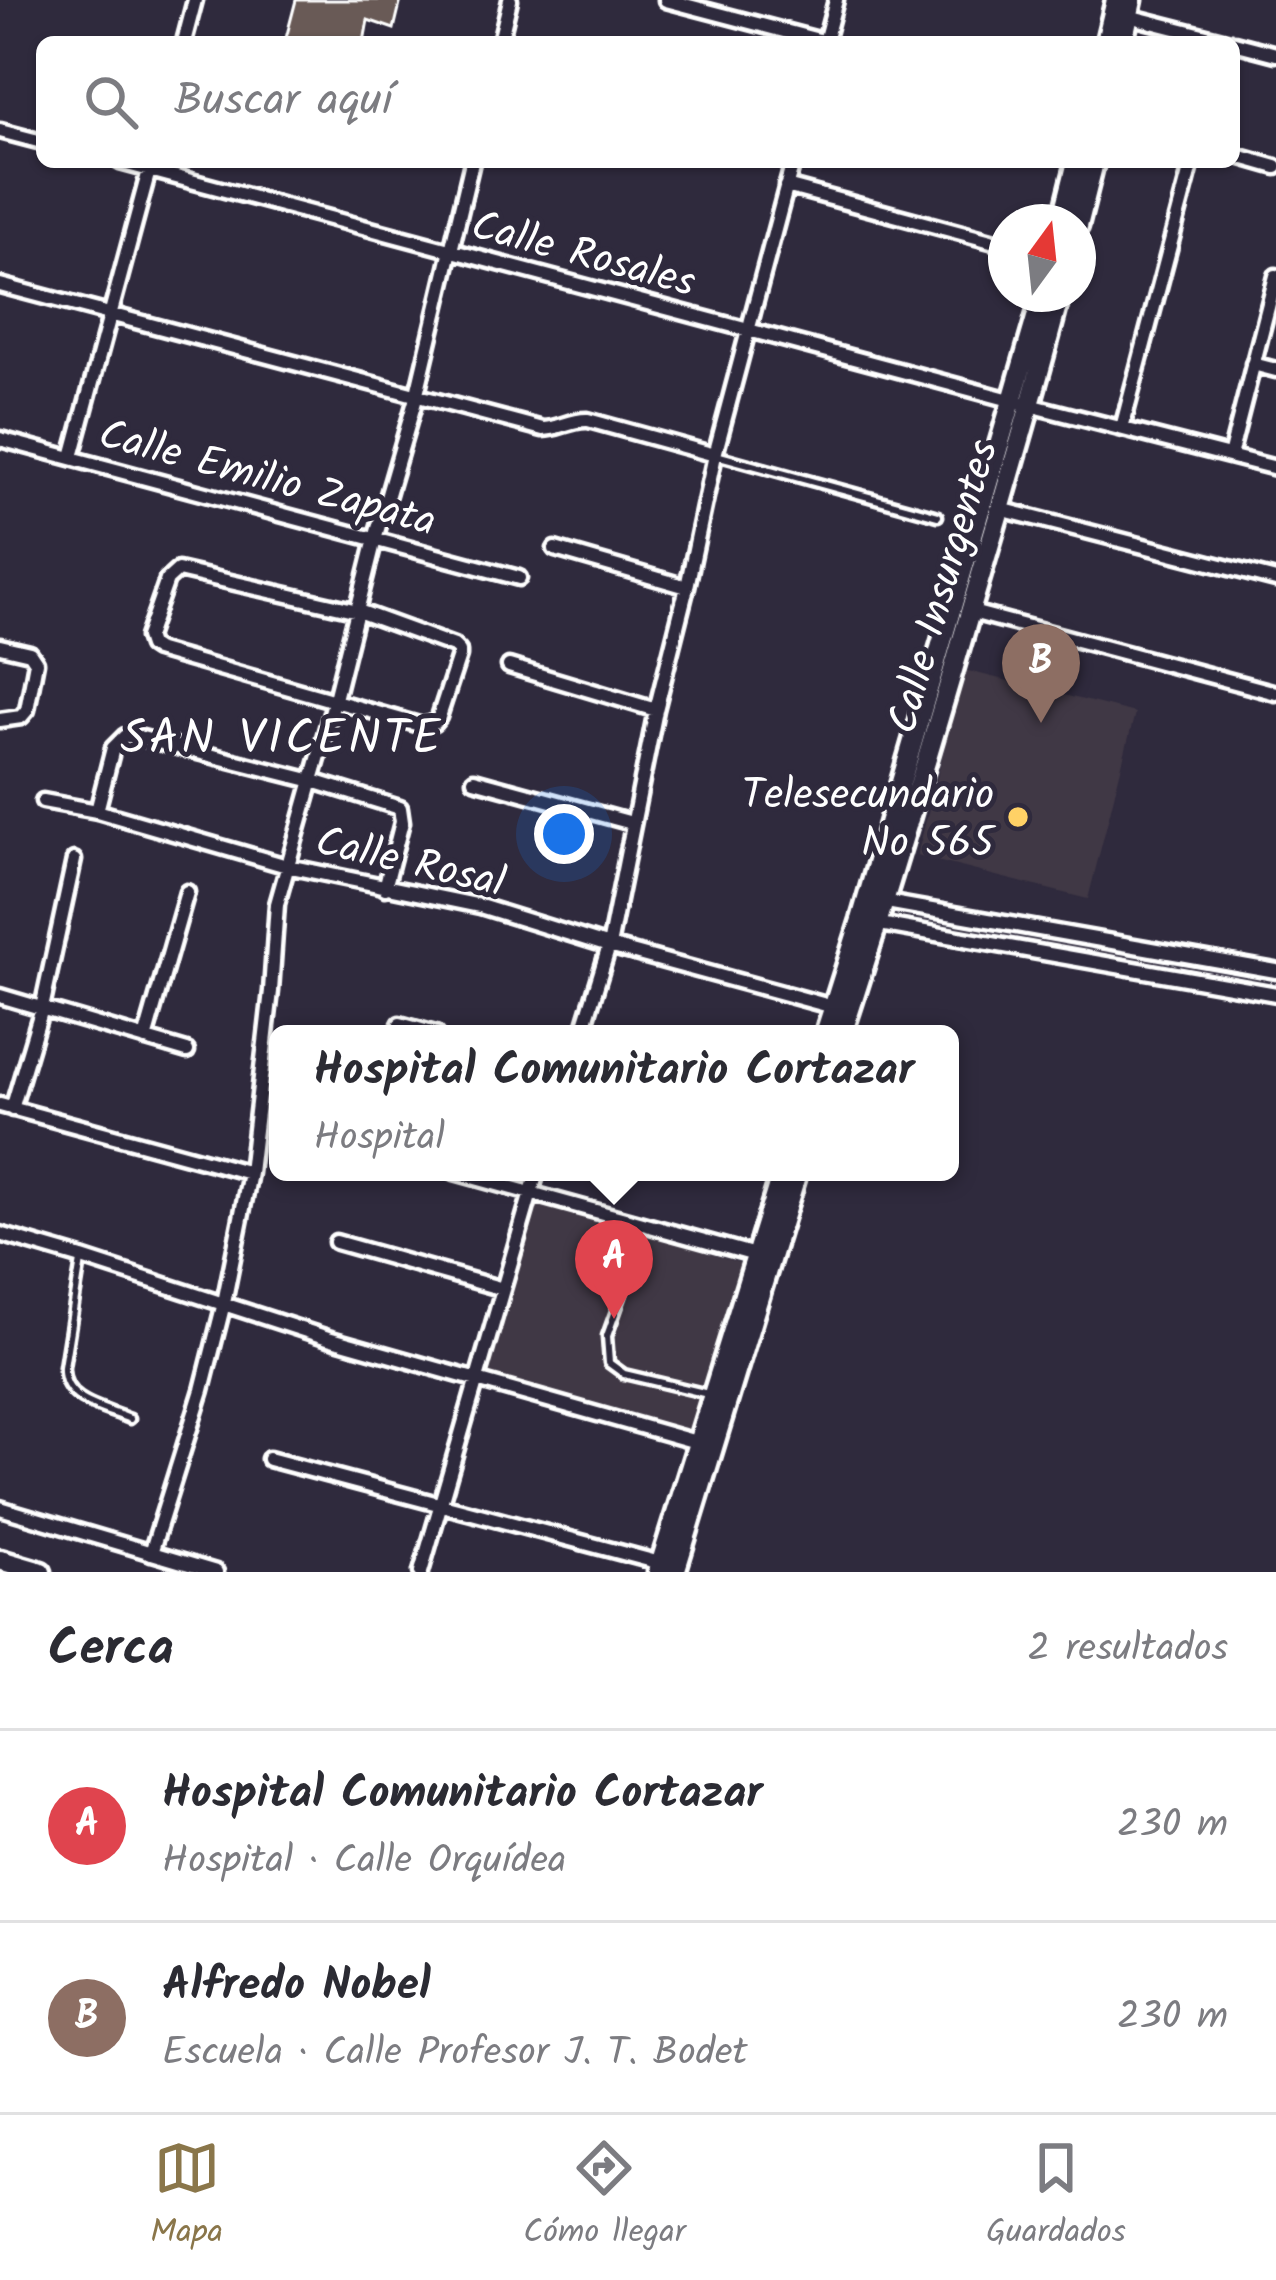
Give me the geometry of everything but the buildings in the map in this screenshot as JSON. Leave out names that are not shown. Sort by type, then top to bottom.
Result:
[{"type":"main road","points":[[1109,36],[1126,6]]},
{"type":"main road","points":[[1124,36],[1126,6]]},
{"type":"main road","points":[[1066,204],[1076,168]]},
{"type":"main road","points":[[1084,204],[1092,168]]},
{"type":"main road","name":"Calle Insurgentes","points":[[876,901],[972,612],[1000,508],[1040,312]]},
{"type":"main road","name":"Calle Insurgentes","points":[[831,1025],[842,1009],[870,922],[1054,312]]},
{"type":"main road","name":"Calle Insurgentes","points":[[842,1009],[842,1025]]},
{"type":"main road","points":[[667,1568],[762,1257],[780,1181]]},
{"type":"main road","points":[[704,1444],[712,1395],[793,1181]]},
{"type":"main road","points":[[0,1559],[41,1572]]},
{"type":"street","points":[[186,36],[195,0]]},
{"type":"street","points":[[501,36],[510,0]]},
{"type":"street","points":[[666,0],[802,36]]},
{"type":"street","points":[[827,36],[836,0]]},
{"type":"street","points":[[1126,6],[1212,36]]},
{"type":"street","points":[[1240,45],[1276,54]]},
{"type":"street","points":[[0,131],[36,140]]},
{"type":"street","points":[[1240,157],[1276,166]]},
{"type":"street","points":[[72,457],[149,168]]},
{"type":"street","name":"Calle Rosales","points":[[157,168],[452,251],[1276,468]]},
{"type":"street","points":[[151,1553],[194,1423],[250,1173],[272,992],[274,926],[287,866],[416,398],[471,168]]},
{"type":"street","points":[[585,1025],[609,946],[656,710],[716,455],[791,168]]},
{"type":"street","points":[[1122,428],[1190,168]]},
{"type":"street","points":[[786,186],[988,240]]},
{"type":"street","points":[[1230,456],[1276,275]]},
{"type":"street","points":[[0,286],[543,430],[588,421],[716,455]]},
{"type":"street","points":[[1253,364],[1276,370]]},
{"type":"street","name":"Calle Emilio Zapata","points":[[0,439],[519,578]]},
{"type":"street","points":[[1000,508],[1276,580]]},
{"type":"street","points":[[555,549],[687,586]]},
{"type":"street","points":[[178,570],[358,611],[459,651],[442,711],[428,726],[335,699],[150,646],[147,637],[167,580],[178,570]]},
{"type":"street","points":[[972,612],[1276,693]]},
{"type":"street","points":[[0,646],[30,653],[36,662],[27,710],[21,717],[0,720]]},
{"type":"street","points":[[509,666],[656,710]]},
{"type":"street","points":[[98,811],[113,748],[125,736],[313,781],[400,808],[403,822],[385,888]]},
{"type":"street","points":[[474,780],[632,823]]},
{"type":"street","name":"Calle Rosal","points":[[43,801],[98,811],[287,866],[480,906],[842,1009]]},
{"type":"street","points":[[74,860],[41,1008],[6,1107],[250,1173]]},
{"type":"street","points":[[145,1039],[187,892]]},
{"type":"street","points":[[876,901],[1276,971]]},
{"type":"street","points":[[870,922],[1276,994]]},
{"type":"street","points":[[0,996],[187,1051]]},
{"type":"street","points":[[490,1181],[762,1257]]},
{"type":"street","points":[[421,1572],[533,1181]]},
{"type":"street","points":[[0,1234],[328,1338],[704,1444]]},
{"type":"street","points":[[335,1242],[503,1289]]},
{"type":"street","points":[[269,1459],[667,1568]]},
{"type":"street","points":[[0,1508],[216,1572]]},
{"type":"lane","points":[[716,455],[938,516]]},
{"type":"lane","points":[[82,1258],[64,1383],[74,1396],[130,1419]]},
{"type":"lane","points":[[622,1294],[607,1336],[609,1363],[624,1374],[712,1395]]},
{"type":"shaded area","name":"Telesecundario No 565","points":[[964,670],[1135,713],[1088,899],[917,856]]},
{"type":"shaded area","points":[[535,1200],[744,1264],[692,1431],[486,1374]]},
{"type":"place","name":"Alfredo Nobel","points":[[1041,723]]},
{"type":"place","name":"Telesecundario No 565","points":[[1018,817]]},
{"type":"place","name":"Hospital Comunitario Cortazar","points":[[614,1319]]},
{"type":"district","name":"SAN VICENTE","points":[[282,736]]}]
